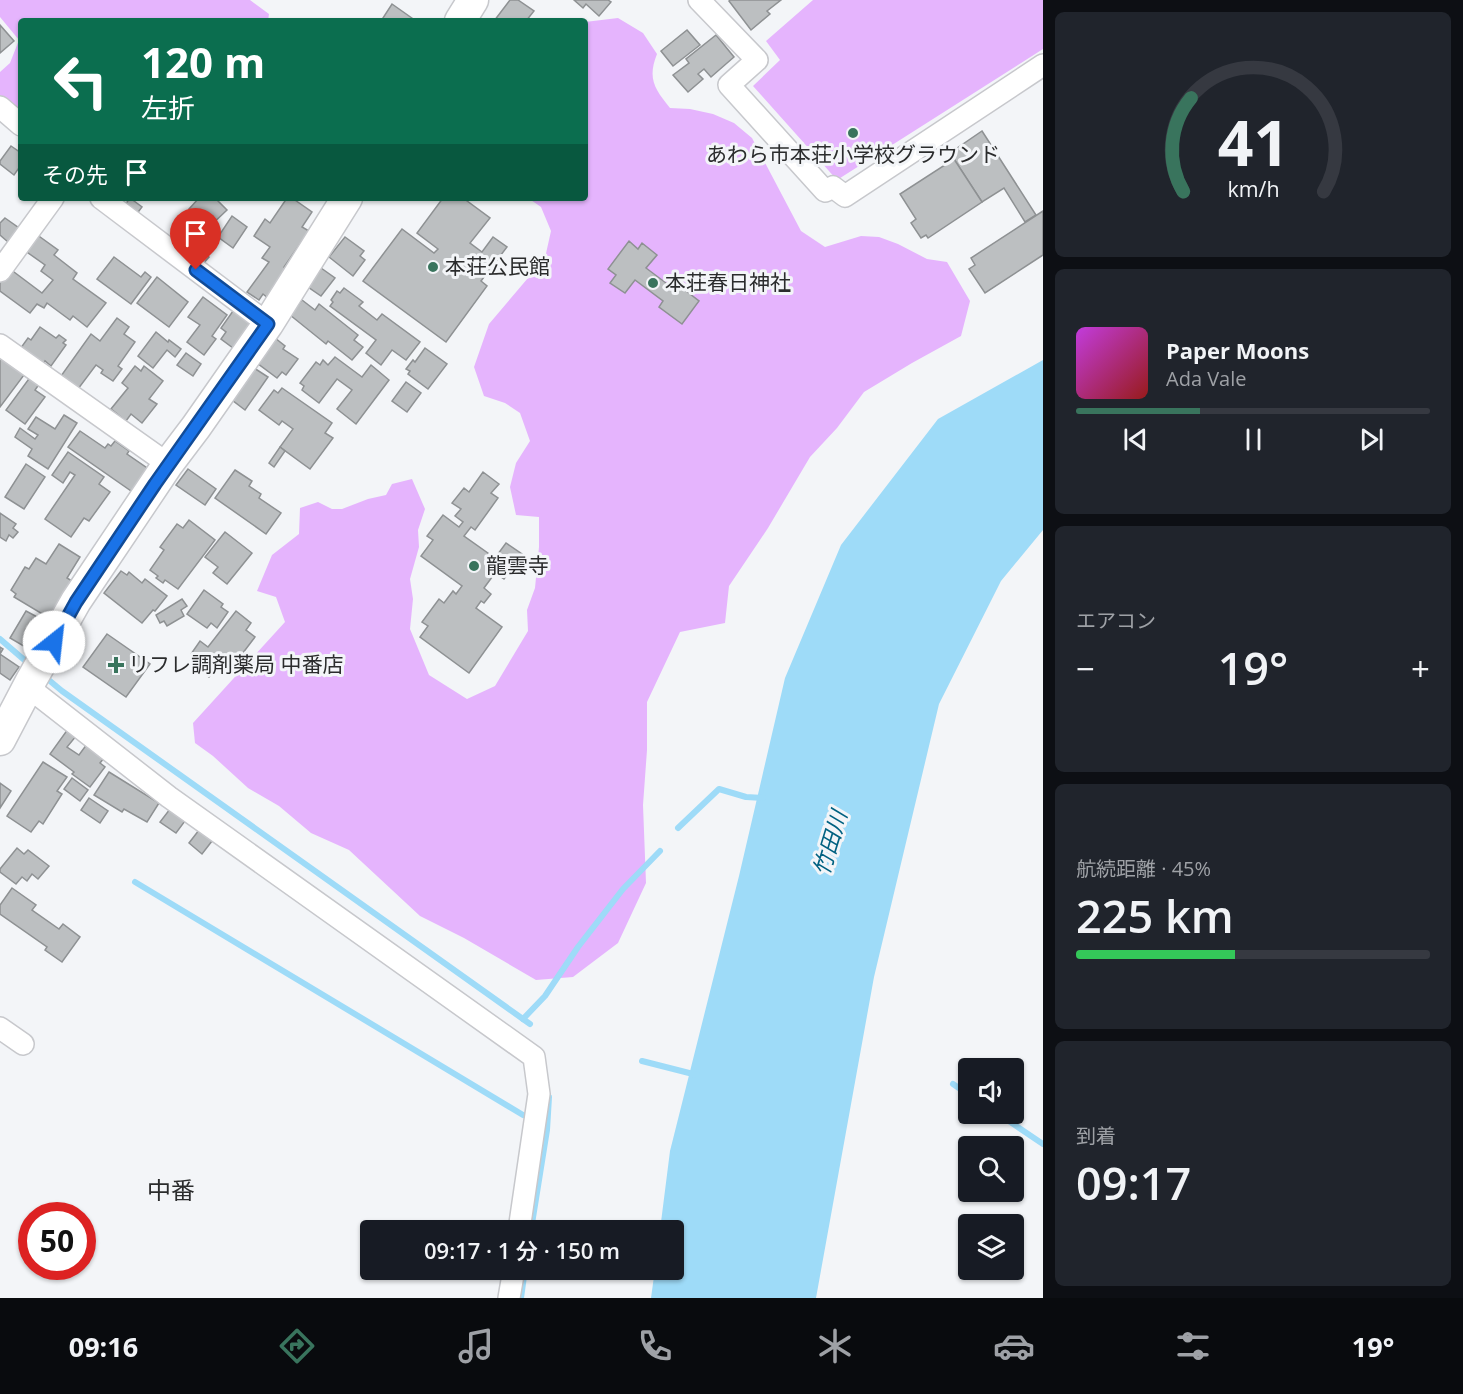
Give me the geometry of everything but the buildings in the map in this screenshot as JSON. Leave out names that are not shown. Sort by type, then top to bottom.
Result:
[{"type":"main road","points":[[462,18],[473,0]]},
{"type":"main road","points":[[0,740],[76,602],[168,465],[268,324],[345,201]]},
{"type":"street","points":[[699,0],[758,60],[729,85],[825,191],[833,187],[845,196],[1043,65]]},
{"type":"street","points":[[0,106],[18,122]]},
{"type":"street","points":[[0,271],[51,201]]},
{"type":"street","points":[[105,201],[268,324]]},
{"type":"street","points":[[0,345],[168,465]]},
{"type":"street","points":[[34,676],[169,797],[534,1057],[539,1094],[520,1220]]},
{"type":"street","points":[[0,1028],[23,1044]]},
{"type":"street","points":[[509,1298],[512,1280]]},
{"type":"shaded area","points":[[0,0],[250,0],[269,14],[268,18],[18,18],[18,39],[0,17]]},
{"type":"shaded area","name":"あわら市本荘小学校グラウンド","points":[[813,0],[1043,0],[1043,49],[837,180],[753,86],[780,60],[766,41]]},
{"type":"shaded area","points":[[618,18],[643,33],[657,54],[653,70],[654,83],[670,108],[713,114],[734,123],[752,138],[801,231],[825,247],[861,236],[879,237],[927,259],[947,262],[970,301],[961,336],[864,392],[837,428],[810,457],[768,528],[729,586],[725,623],[680,632],[647,702],[647,750],[643,805],[646,883],[618,943],[573,977],[536,980],[464,938],[420,916],[349,850],[311,833],[279,806],[248,788],[195,743],[193,723],[285,622],[276,597],[257,591],[272,555],[299,534],[300,508],[318,502],[332,509],[342,509],[386,495],[392,484],[412,479],[425,509],[418,530],[419,547],[410,579],[413,599],[410,629],[429,675],[467,699],[495,686],[528,631],[527,610],[535,588],[539,517],[516,515],[510,487],[516,463],[530,441],[520,413],[505,403],[484,396],[474,367],[489,324],[545,258],[551,231],[541,207],[532,201],[588,201],[588,22]]},
{"type":"shaded area","points":[[18,43],[18,109],[0,98],[0,72],[10,63]]},
{"type":"water","name":"竹田川","points":[[1043,360],[1043,530],[1001,581],[939,704],[874,977],[816,1298],[651,1298],[653,1280],[684,1280],[684,1220],[661,1220],[670,1151],[739,876],[785,678],[841,545],[938,419]]},
{"type":"waterway","points":[[0,639],[29,664]]},
{"type":"waterway","points":[[44,676],[530,1024]]},
{"type":"waterway","points":[[678,828],[719,789],[746,797],[763,798]]},
{"type":"waterway","points":[[523,1019],[545,996],[578,947],[623,889],[660,851]]},
{"type":"waterway","points":[[135,882],[523,1115]]},
{"type":"waterway","points":[[642,1061],[697,1075]]},
{"type":"waterway","points":[[953,1084],[958,1087]]},
{"type":"waterway","points":[[533,1220],[547,1130],[549,1097]]},
{"type":"waterway","points":[[1013,1124],[1043,1144]]},
{"type":"waterway","points":[[521,1298],[523,1280]]},
{"type":"place","name":"あわら市本荘小学校グラウンド","points":[[853,133]]},
{"type":"place","name":"本荘公民館","points":[[433,267]]},
{"type":"place","name":"本荘春日神社","points":[[653,283]]},
{"type":"place","name":"龍雲寺","points":[[474,566]]},
{"type":"place","name":"リフレ調剤薬局 中番店","points":[[116,665]]},
{"type":"district","name":"中番","points":[[171,1191]]},
{"type":"route","points":[[54,642],[76,602],[155,484],[268,324],[196,270]]}]
